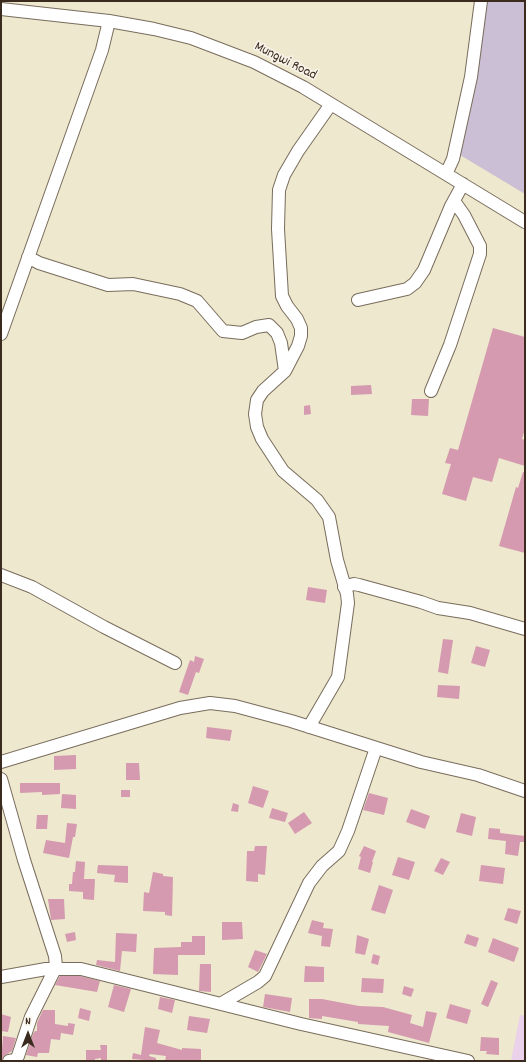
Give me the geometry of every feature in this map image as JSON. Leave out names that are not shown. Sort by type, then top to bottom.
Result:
[{"type":"street","points":[[446,174],[453,159],[470,83],[481,1]]},
{"type":"street","name":"Mungwi Road","points":[[3,6],[109,21],[191,38],[225,50],[254,62],[331,104],[525,222]]},
{"type":"street","points":[[1,334],[102,50],[109,21]]},
{"type":"street","points":[[309,727],[338,676],[348,603],[329,517],[317,500],[283,471],[256,427],[255,414],[257,400],[263,391],[285,371],[298,346],[301,328],[282,296],[278,229],[279,190],[292,161],[331,104]]},
{"type":"street","points":[[358,300],[407,289],[415,283],[424,270],[454,201],[464,184]]},
{"type":"street","points":[[431,391],[450,345],[480,254],[480,246],[464,215],[454,201]]},
{"type":"street","points":[[28,257],[39,263],[108,285],[133,284],[180,294],[197,301],[223,331],[242,333],[256,327],[269,326],[277,333],[281,343],[285,371]]},
{"type":"street","points":[[1,575],[32,587],[104,627],[175,663]]},
{"type":"street","points":[[344,587],[354,584],[359,585],[438,608],[482,616],[525,629]]},
{"type":"street","points":[[1,762],[200,703],[235,706],[309,727],[425,764],[497,781],[525,791]]},
{"type":"street","points":[[222,1003],[258,982],[265,976],[310,883],[322,866],[338,851],[348,831],[376,748]]},
{"type":"street","points":[[1,779],[24,860],[55,956],[55,968],[31,1017],[18,1056],[13,1061]]},
{"type":"street","points":[[1,977],[55,968],[81,969],[222,1003],[432,1057],[468,1061]]},
{"type":"shaded area","points":[[485,1],[525,1],[525,194],[460,155]]},
{"type":"shaded area","points":[[520,1015],[525,1016],[525,1061],[511,1061]]},
{"type":"building","points":[[493,328],[525,337],[525,429],[522,439],[525,440],[525,466],[499,458],[492,482],[473,477],[466,501],[442,494],[451,464],[445,463],[450,448],[458,450]]},
{"type":"building","points":[[371,385],[372,394],[351,395],[351,386]]},
{"type":"building","points":[[412,399],[429,399],[428,416],[411,415]]},
{"type":"building","points":[[310,405],[311,414],[304,415],[304,406]]},
{"type":"building","points":[[523,472],[525,472],[525,553],[499,546],[516,487],[518,488]]},
{"type":"building","points":[[308,587],[327,590],[325,603],[306,600]]},
{"type":"building","points":[[443,639],[453,640],[448,674],[438,672]]},
{"type":"building","points":[[476,646],[490,650],[485,667],[471,663]]},
{"type":"building","points":[[195,656],[204,659],[199,673],[196,672],[188,695],[179,692],[190,660],[194,662]]},
{"type":"building","points":[[438,685],[460,686],[459,699],[437,697]]},
{"type":"building","points":[[207,727],[232,730],[230,741],[206,738]]},
{"type":"building","points":[[76,755],[76,769],[54,770],[54,756]]},
{"type":"building","points":[[126,763],[139,763],[140,780],[126,780]]},
{"type":"building","points":[[20,783],[60,783],[60,794],[42,795],[42,792],[20,793]]},
{"type":"building","points":[[253,786],[269,791],[263,808],[248,803]]},
{"type":"building","points":[[121,790],[130,790],[130,797],[121,797]]},
{"type":"building","points":[[369,793],[388,798],[384,815],[363,810]]},
{"type":"building","points":[[62,794],[76,795],[76,809],[61,808]]},
{"type":"building","points":[[233,803],[239,805],[238,812],[231,811]]},
{"type":"building","points":[[272,808],[288,813],[285,822],[269,818]]},
{"type":"building","points":[[411,809],[430,816],[425,829],[406,822]]},
{"type":"building","points":[[304,812],[312,823],[295,834],[288,823]]},
{"type":"building","points":[[461,813],[476,817],[472,836],[456,832]]},
{"type":"building","points":[[37,815],[48,815],[47,829],[36,829]]},
{"type":"building","points":[[67,823],[77,824],[69,858],[43,853],[46,840],[65,843]]},
{"type":"building","points":[[489,828],[500,829],[500,833],[525,836],[525,842],[520,842],[518,856],[505,854],[506,841],[488,839]]},
{"type":"building","points":[[255,846],[267,846],[265,875],[258,874],[258,882],[246,881],[247,851],[254,851]]},
{"type":"building","points":[[364,846],[376,851],[370,873],[358,869],[361,857],[359,856]]},
{"type":"building","points":[[398,857],[415,862],[409,880],[392,875]]},
{"type":"building","points":[[441,858],[450,862],[443,875],[434,871]]},
{"type":"building","points":[[76,861],[85,862],[84,879],[95,879],[94,900],[83,899],[83,892],[69,891],[69,884],[72,884]]},
{"type":"building","points":[[98,865],[128,866],[128,883],[114,882],[115,875],[97,873]]},
{"type":"building","points":[[481,865],[505,868],[503,884],[479,881]]},
{"type":"building","points":[[153,872],[163,874],[163,876],[173,877],[172,916],[165,915],[165,912],[143,911],[144,892],[149,893]]},
{"type":"building","points":[[379,885],[393,890],[385,914],[371,910]]},
{"type":"building","points":[[48,899],[64,899],[65,919],[51,920]]},
{"type":"building","points":[[508,908],[521,911],[517,924],[504,920]]},
{"type":"building","points":[[312,920],[324,923],[323,928],[333,929],[330,947],[321,946],[322,936],[308,933]]},
{"type":"building","points":[[222,922],[242,922],[243,939],[222,940]]},
{"type":"building","points":[[75,932],[76,940],[67,942],[65,934]]},
{"type":"building","points":[[116,933],[137,934],[136,952],[122,951],[120,971],[96,965],[97,960],[115,962]]},
{"type":"building","points":[[467,934],[479,938],[476,947],[464,943]]},
{"type":"building","points":[[357,935],[369,939],[365,955],[355,953]]},
{"type":"building","points":[[192,936],[205,936],[205,955],[178,955],[178,975],[153,974],[154,948],[181,947],[181,942],[192,942]]},
{"type":"building","points":[[493,938],[519,948],[514,962],[488,952]]},
{"type":"building","points":[[255,950],[267,954],[258,972],[248,967]]},
{"type":"building","points":[[373,954],[380,956],[378,965],[371,963]]},
{"type":"building","points":[[200,964],[211,964],[211,992],[199,991]]},
{"type":"building","points":[[305,966],[324,967],[324,982],[304,982]]},
{"type":"building","points":[[60,976],[80,976],[100,981],[97,992],[55,985]]},
{"type":"building","points":[[362,978],[384,979],[383,993],[361,992]]},
{"type":"building","points":[[491,980],[498,983],[488,1007],[481,1004]]},
{"type":"building","points":[[114,985],[131,989],[124,1012],[108,1007]]},
{"type":"building","points":[[404,986],[414,989],[411,997],[402,994]]},
{"type":"building","points":[[265,994],[292,998],[290,1012],[263,1007]]},
{"type":"building","points":[[160,997],[175,1000],[172,1013],[158,1009]]},
{"type":"building","points":[[309,999],[322,999],[359,1006],[383,1007],[412,1015],[410,1023],[423,1027],[426,1011],[437,1013],[429,1043],[388,1032],[389,1026],[358,1024],[358,1022],[322,1016],[322,1019],[309,1018]]},
{"type":"building","points":[[450,1004],[471,1010],[467,1024],[446,1018]]},
{"type":"building","points":[[80,1008],[91,1011],[89,1021],[78,1018]]},
{"type":"building","points":[[43,1010],[55,1010],[55,1024],[68,1026],[68,1023],[75,1024],[73,1035],[61,1033],[60,1040],[51,1039],[49,1053],[38,1053],[37,1057],[26,1055],[33,1034],[37,1031],[37,1023]]},
{"type":"building","points":[[1,1014],[11,1017],[8,1032],[1,1031]]},
{"type":"building","points":[[189,1016],[210,1019],[207,1033],[187,1030]]},
{"type":"building","points":[[145,1027],[160,1030],[157,1043],[182,1050],[182,1048],[201,1049],[201,1061],[165,1061],[166,1056],[150,1054],[149,1056],[156,1058],[156,1061],[132,1059],[133,1053],[141,1055]]},
{"type":"building","points":[[3,1036],[16,1038],[12,1051],[4,1056],[1,1061]]},
{"type":"building","points":[[481,1037],[499,1038],[499,1055],[486,1054],[487,1051],[480,1051]]},
{"type":"building","points":[[100,1045],[107,1045],[107,1061],[101,1061],[101,1058],[95,1059],[95,1061],[86,1061],[86,1050],[101,1050]]}]
